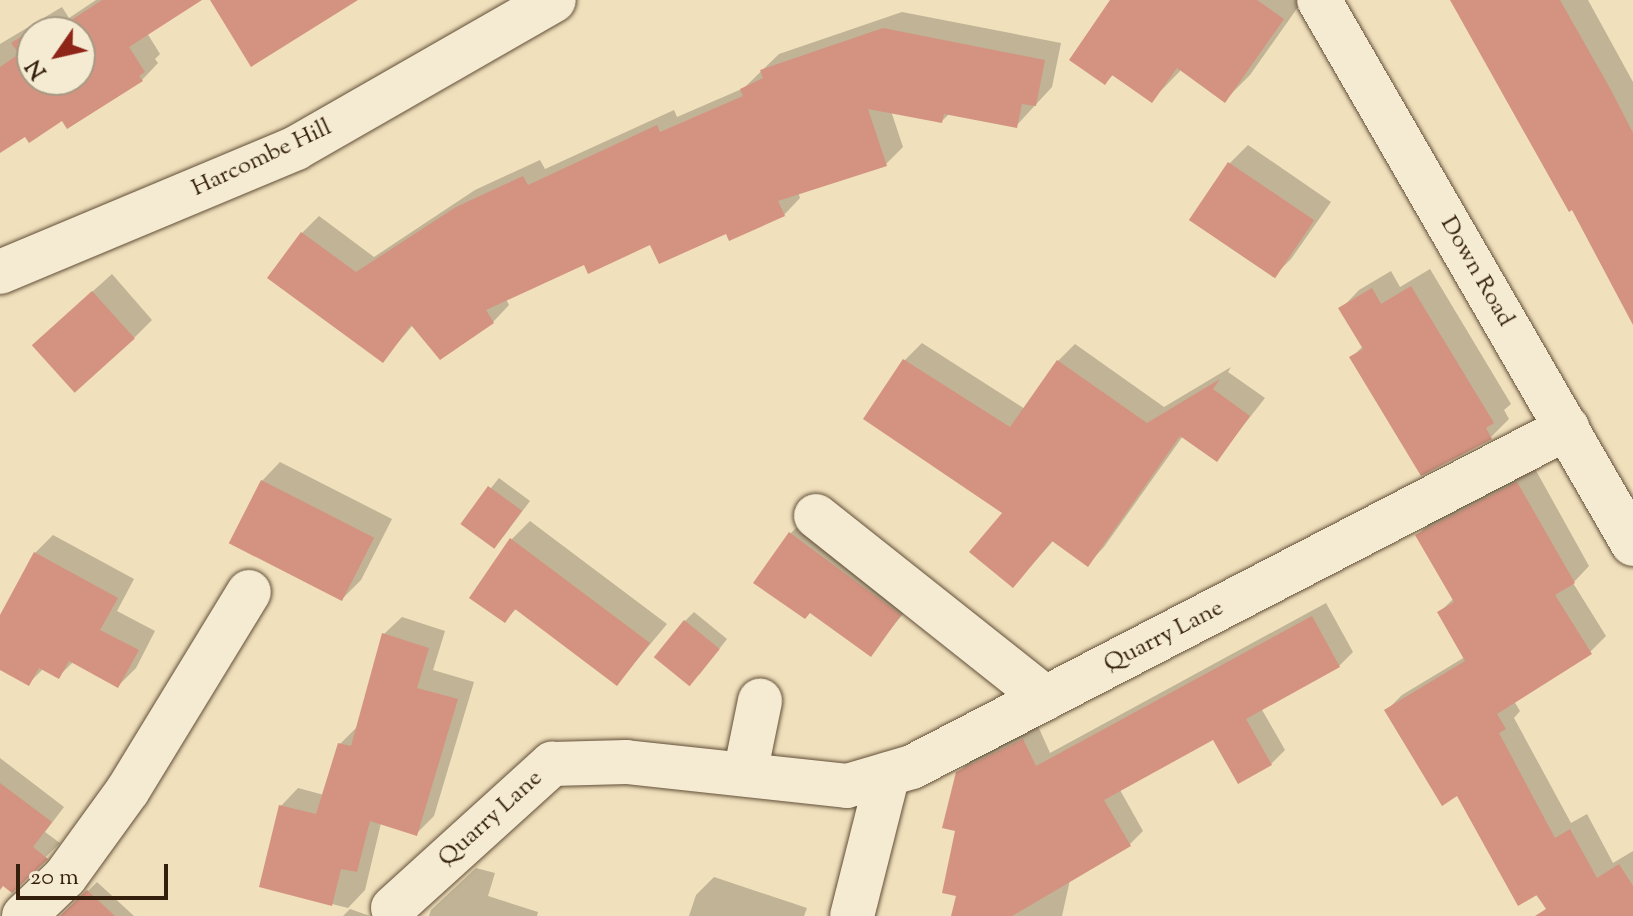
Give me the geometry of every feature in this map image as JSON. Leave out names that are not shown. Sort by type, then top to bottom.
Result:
[{"type":"street","name":"Harcombe Hill","points":[[0,272],[296,148],[554,0]]},
{"type":"street","name":"Down Road","points":[[1319,0],[1633,544]]},
{"type":"street","name":"Quarry Lane","points":[[393,908],[552,764],[626,762],[847,786],[912,767],[1567,428]]},
{"type":"street","points":[[816,516],[1046,698]]},
{"type":"street","points":[[24,916],[65,877],[128,790],[249,592]]},
{"type":"street","points":[[745,774],[760,701]]},
{"type":"street","points":[[852,916],[888,774]]},
{"type":"building","points":[[102,0],[202,0],[129,47],[145,72],[139,76],[143,81],[67,129],[62,121],[29,143],[25,137],[0,153],[0,67],[16,56],[16,96],[96,96],[96,16],[78,16]]},
{"type":"building","points":[[210,0],[358,0],[251,67]]},
{"type":"building","points":[[1110,0],[1257,0],[1284,19],[1225,103],[1177,68],[1152,103],[1112,75],[1105,85],[1069,60]]},
{"type":"building","points":[[1450,0],[1560,0],[1611,90],[1633,133],[1633,325],[1572,210],[1569,212]]},
{"type":"building","points":[[883,28],[1045,60],[1036,106],[1022,104],[1017,128],[944,114],[942,123],[868,109],[887,166],[778,201],[785,216],[729,241],[726,234],[659,264],[650,245],[588,274],[584,265],[486,310],[494,323],[440,360],[411,325],[383,363],[267,278],[301,232],[356,272],[456,207],[523,176],[528,185],[657,125],[660,132],[743,96],[740,89],[763,78],[760,70]]},
{"type":"building","points":[[1228,162],[1314,220],[1275,278],[1189,220]]},
{"type":"building","points":[[1411,286],[1494,423],[1486,428],[1492,439],[1421,476],[1349,357],[1363,349],[1338,308],[1372,288],[1381,304]]},
{"type":"building","points":[[92,291],[135,339],[75,393],[32,345]]},
{"type":"building","points":[[903,359],[1010,427],[1057,360],[1147,423],[1220,379],[1213,389],[1250,416],[1217,462],[1180,436],[1088,567],[1052,541],[1013,588],[969,552],[1002,513],[863,419]]},
{"type":"building","points":[[261,480],[374,538],[342,601],[229,543]]},
{"type":"building","points":[[1517,482],[1575,583],[1555,595],[1592,654],[1497,714],[1506,729],[1499,733],[1555,838],[1570,829],[1597,878],[1619,864],[1633,886],[1633,916],[1535,916],[1546,909],[1537,895],[1518,906],[1457,796],[1442,806],[1384,710],[1465,661],[1437,612],[1454,602],[1415,535]]},
{"type":"building","points":[[488,486],[522,511],[494,549],[460,524]]},
{"type":"building","points":[[789,532],[901,615],[871,657],[810,613],[805,619],[753,583]]},
{"type":"building","points":[[510,538],[650,643],[617,686],[515,609],[505,623],[469,598]]},
{"type":"building","points":[[34,552],[118,598],[100,630],[139,650],[118,688],[69,661],[59,679],[39,668],[29,686],[0,670],[0,615]]},
{"type":"building","points":[[1312,616],[1340,667],[1246,719],[1272,765],[1238,784],[1213,740],[1104,800],[1131,846],[1012,916],[951,916],[956,896],[942,893],[955,831],[942,828],[956,772],[1023,739],[1036,766]]},
{"type":"building","points":[[684,620],[720,649],[690,686],[654,657]]},
{"type":"building","points":[[382,633],[429,648],[417,688],[458,699],[417,836],[370,821],[357,872],[341,869],[332,906],[259,887],[279,805],[316,814],[338,743],[351,746]]},
{"type":"building","points":[[0,783],[52,822],[33,847],[48,859],[12,893],[3,886],[0,890]]},
{"type":"building","points":[[87,890],[115,916],[60,916]]}]
